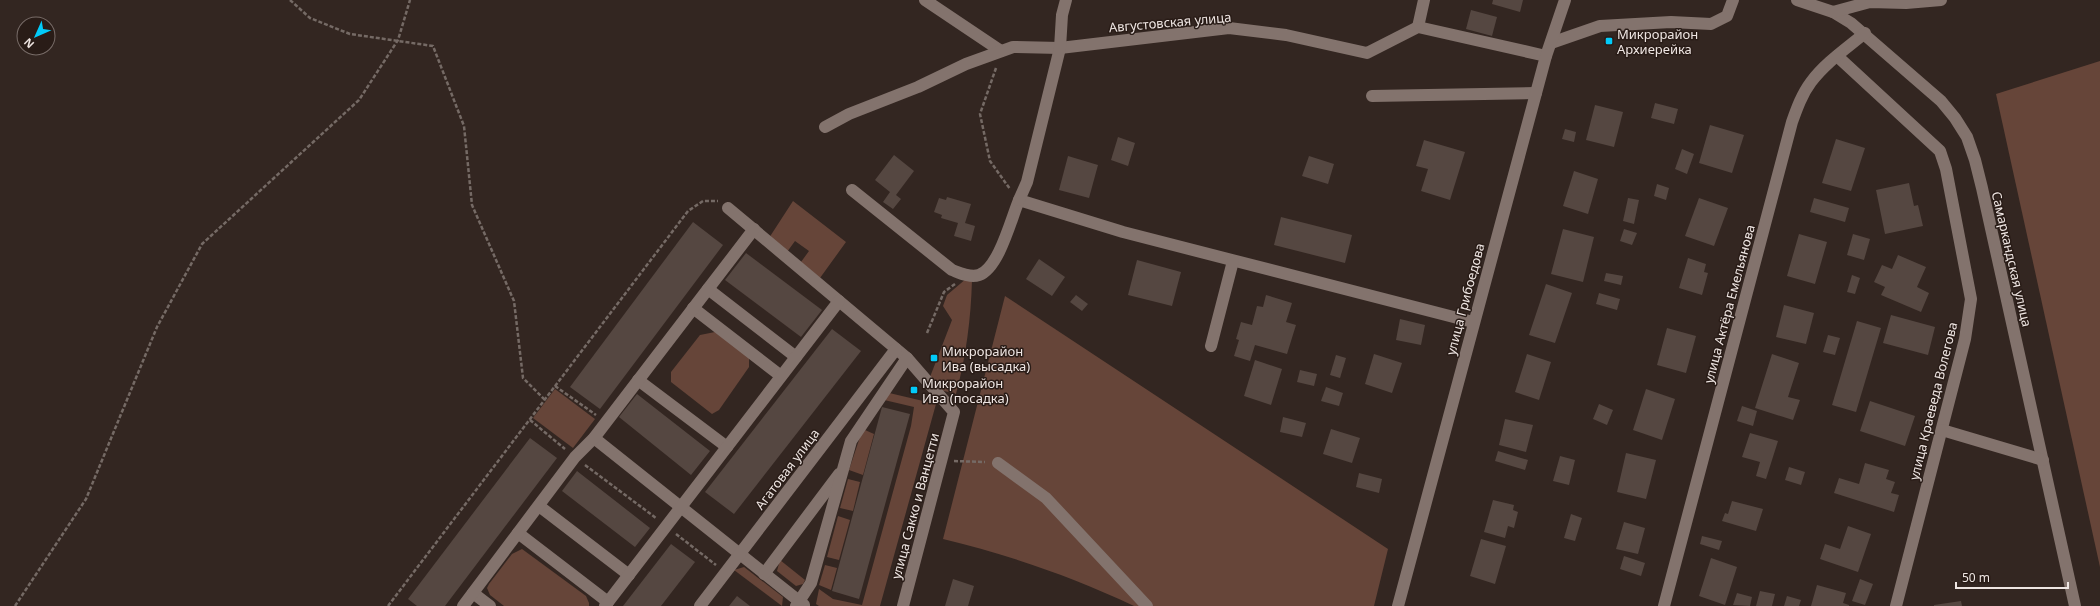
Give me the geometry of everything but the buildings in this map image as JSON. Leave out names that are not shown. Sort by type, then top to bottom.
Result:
[{"type":"street","points":[[925,0],[1001,51]]},
{"type":"street","points":[[852,190],[952,270],[966,275],[979,275],[989,269],[996,259],[1018,200],[1027,182],[1060,48],[1062,15],[1066,0]]},
{"type":"street","points":[[1424,0],[1418,27],[1546,56]]},
{"type":"street","name":"улица Грибоедова","points":[[1398,606],[1473,322],[1546,56],[1565,0]]},
{"type":"street","points":[[1551,43],[1600,26],[1671,22],[1711,24],[1727,16],[1733,0]]},
{"type":"street","name":"Самаркандская улица","points":[[1797,0],[1834,12],[1865,33],[1941,101],[1955,118],[1967,137],[1979,174],[2076,606]]},
{"type":"street","points":[[1834,12],[1869,1],[1906,3],[1941,0]]},
{"type":"street","name":"Августовская улица","points":[[825,127],[849,114],[918,87],[966,64],[1012,47],[1060,48],[1229,28],[1286,36],[1367,53],[1418,27]]},
{"type":"street","name":"улица Актёра Емельянова","points":[[1664,606],[1792,122],[1801,99],[1812,81],[1865,33]]},
{"type":"street","name":"улица Краеведа Волегова","points":[[1838,56],[1940,151],[1946,169],[1970,298],[1966,339],[1896,606]]},
{"type":"street","points":[[1372,96],[1536,93]]},
{"type":"street","points":[[1018,200],[1122,232],[1473,322]]},
{"type":"street","points":[[594,438],[800,604],[812,583],[851,441],[907,358],[728,208]]},
{"type":"street","points":[[463,606],[575,457],[594,438],[606,423],[754,229]]},
{"type":"street","points":[[1211,346],[1233,261]]},
{"type":"street","points":[[708,289],[796,357]]},
{"type":"street","points":[[518,533],[606,604],[839,301]]},
{"type":"street","points":[[693,308],[782,376]]},
{"type":"street","name":"Агатовая улица","points":[[700,606],[896,349]]},
{"type":"street","name":"улица Сакко и Ванцетти","points":[[903,606],[954,412],[907,358]]},
{"type":"street","points":[[638,380],[727,447]]},
{"type":"street","points":[[1942,430],[2043,460]]},
{"type":"street","points":[[998,463],[1046,498],[1147,606]]},
{"type":"street","points":[[764,574],[844,468]]},
{"type":"street","points":[[538,506],[629,575]]},
{"type":"street","points":[[473,593],[490,606]]},
{"type":"path","points":[[290,0],[310,18],[350,34],[433,46],[464,126],[472,205],[514,301],[523,378],[545,400]]},
{"type":"path","points":[[15,606],[86,498],[157,327],[202,244],[359,100],[398,40],[410,0]]},
{"type":"path","points":[[1001,51],[980,114],[990,161],[1018,200]]},
{"type":"path","points":[[388,606],[688,211],[703,201],[717,201],[728,208]]},
{"type":"path","points":[[927,333],[944,292],[966,275]]},
{"type":"path","points":[[555,386],[606,423]]},
{"type":"path","points":[[530,420],[575,457],[726,573]]},
{"type":"path","points":[[942,460],[998,463]]},
{"type":"shaded area","points":[[2100,61],[2100,567],[1996,94]]},
{"type":"shaded area","points":[[793,201],[846,242],[820,278],[801,262],[809,251],[795,241],[787,252],[769,238]]},
{"type":"shaded area","points":[[967,278],[972,280],[969,323],[963,366],[956,394],[940,390],[930,377],[952,320],[943,306],[947,295]]},
{"type":"shaded area","points":[[1005,296],[1388,549],[1374,606],[1134,606],[1064,576],[992,552],[943,539]]},
{"type":"shaded area","points":[[715,332],[749,356],[749,367],[719,410],[712,414],[671,382],[671,372],[700,335]]},
{"type":"shaded area","points":[[555,389],[595,419],[573,448],[533,418]]},
{"type":"shaded area","points":[[885,392],[936,404],[880,606],[819,606],[816,604],[819,589],[833,599],[862,605],[911,426],[914,407],[880,399]]},
{"type":"shaded area","points":[[865,430],[874,434],[863,475],[849,470],[860,437]]},
{"type":"shaded area","points":[[848,479],[860,482],[853,511],[840,508]]},
{"type":"shaded area","points":[[838,516],[850,520],[839,560],[827,557]]},
{"type":"shaded area","points":[[522,549],[586,596],[589,606],[504,606],[490,595],[487,588],[489,584],[512,554]]},
{"type":"shaded area","points":[[780,560],[805,580],[803,584],[796,586],[777,571]]},
{"type":"shaded area","points":[[825,565],[837,568],[831,590],[819,585]]},
{"type":"shaded area","points":[[744,567],[783,597],[782,606],[734,570]]},
{"type":"place","name":"Микрорайон Архиерейка","points":[[1609,41]]},
{"type":"place","name":"Микрорайон Ива (высадка)","points":[[934,358]]},
{"type":"place","name":"Микрорайон Ива (посадка)","points":[[914,390]]}]
